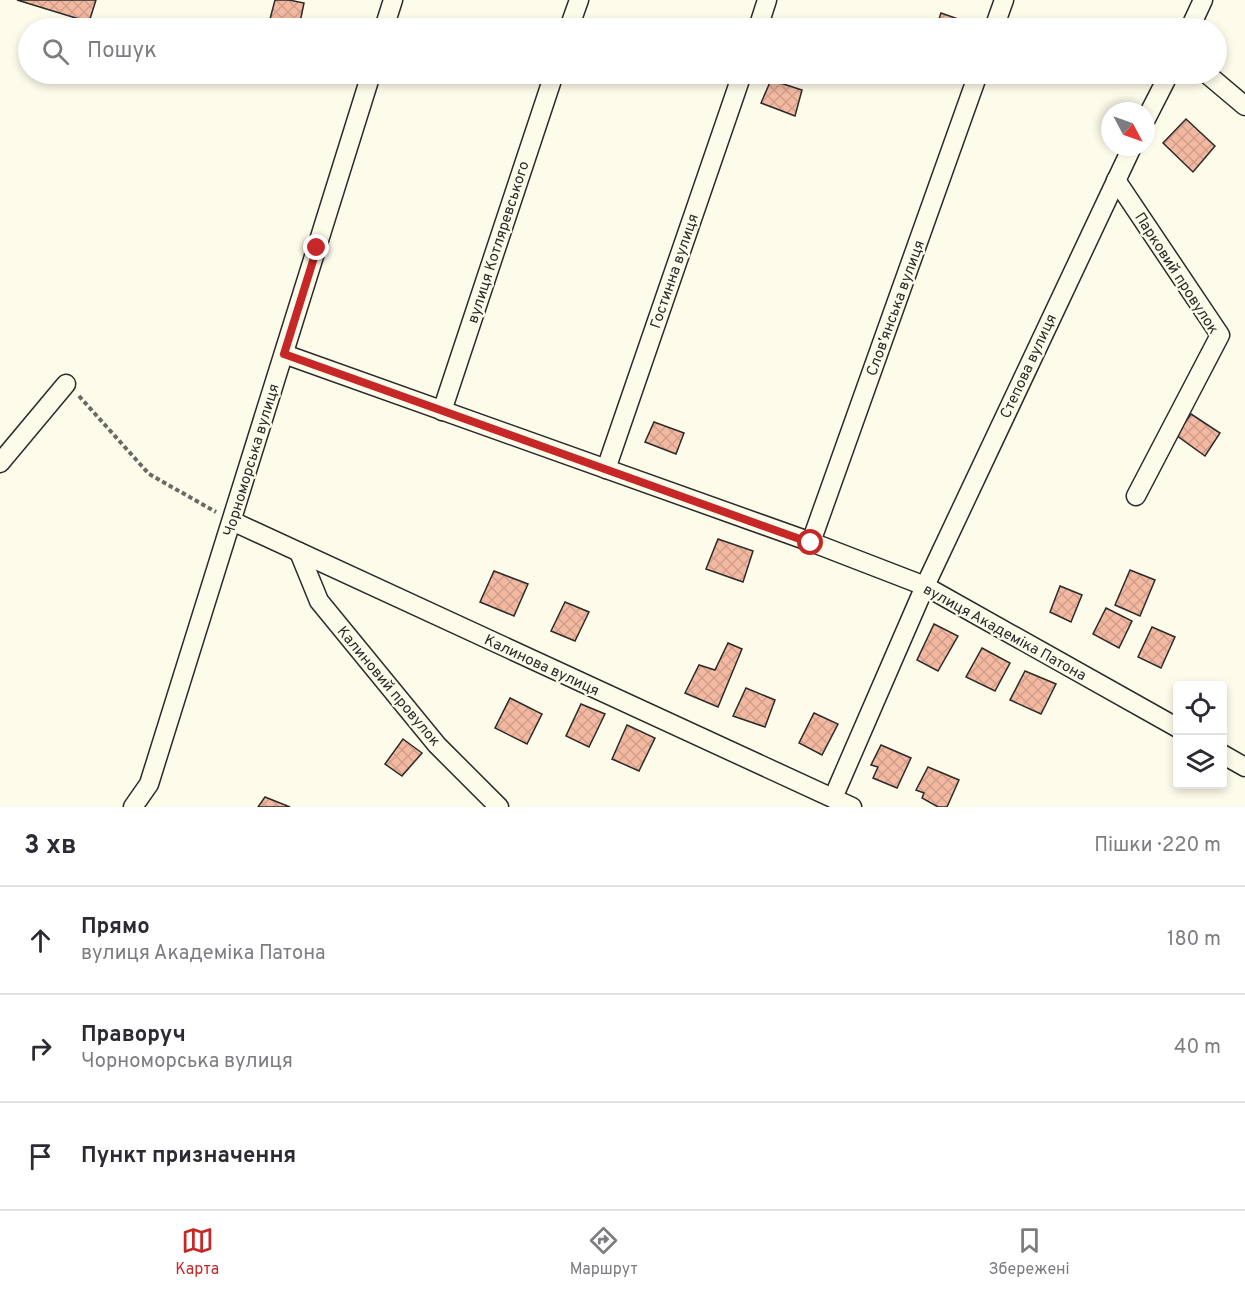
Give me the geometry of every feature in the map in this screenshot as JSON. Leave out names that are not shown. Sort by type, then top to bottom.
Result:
[{"type":"street","points":[[387,18],[393,0]]},
{"type":"street","points":[[573,18],[579,0]]},
{"type":"street","points":[[761,18],[767,0]]},
{"type":"street","points":[[998,18],[1004,0]]},
{"type":"street","points":[[1195,18],[1203,0]]},
{"type":"street","name":"Чорноморська вулиця","points":[[141,804],[232,522],[368,84]]},
{"type":"street","name":"вулиця Котляревського","points":[[442,411],[551,84]]},
{"type":"street","name":"Гостинна вулиця","points":[[606,469],[739,84]]},
{"type":"street","name":"Словʼянська вулиця","points":[[811,543],[974,84]]},
{"type":"street","points":[[1154,102],[1163,84]]},
{"type":"street","points":[[1219,84],[1245,106]]},
{"type":"street","name":"Степова вулиця","points":[[833,798],[925,586],[1128,156]]},
{"type":"street","name":"Парковий провулок","points":[[1116,180],[1220,335],[1136,496]]},
{"type":"street","name":"вулиця Академіка Патона","points":[[284,354],[925,586],[1173,725]]},
{"type":"street","points":[[0,463],[66,384]]},
{"type":"street","name":"Калинова вулиця","points":[[232,522],[852,807]]},
{"type":"street","name":"Калиновий провулок","points":[[299,552],[320,602],[437,745],[499,807]]},
{"type":"street","points":[[1227,757],[1245,766]]},
{"type":"path","points":[[66,384],[86,403],[149,474],[232,522]]},
{"type":"building","points":[[17,0],[96,0],[90,18],[76,18]]},
{"type":"building","points":[[275,0],[304,3],[301,18],[270,18]]},
{"type":"building","points":[[941,13],[955,18],[939,18]]},
{"type":"building","points":[[769,84],[783,84],[802,90],[795,116],[761,103]]},
{"type":"building","points":[[1186,119],[1215,146],[1193,172],[1163,143]]},
{"type":"building","points":[[1191,414],[1220,433],[1205,456],[1176,435]]},
{"type":"building","points":[[654,422],[684,433],[676,454],[645,442]]},
{"type":"building","points":[[718,539],[753,551],[743,582],[706,569]]},
{"type":"building","points":[[1130,570],[1155,580],[1140,616],[1115,605]]},
{"type":"building","points":[[494,571],[528,584],[514,616],[480,602]]},
{"type":"building","points":[[1060,586],[1082,595],[1071,622],[1050,612]]},
{"type":"building","points":[[565,602],[589,612],[575,641],[551,631]]},
{"type":"building","points":[[1106,608],[1132,621],[1119,648],[1093,634]]},
{"type":"building","points":[[934,624],[958,636],[938,671],[917,660]]},
{"type":"building","points":[[1152,627],[1175,637],[1161,668],[1138,657]]},
{"type":"building","points":[[728,643],[742,649],[718,707],[685,693],[699,665],[715,670]]},
{"type":"building","points":[[982,648],[1010,663],[995,691],[966,677]]},
{"type":"building","points":[[1025,671],[1056,684],[1041,714],[1010,700]]},
{"type":"building","points":[[746,688],[775,700],[765,727],[733,716]]},
{"type":"building","points":[[510,698],[542,714],[527,744],[495,728]]},
{"type":"building","points":[[581,704],[605,714],[589,747],[566,736]]},
{"type":"building","points":[[814,713],[838,724],[822,755],[799,743]]},
{"type":"building","points":[[627,725],[655,738],[639,771],[612,759]]},
{"type":"building","points":[[403,739],[422,753],[402,776],[385,764]]},
{"type":"building","points":[[881,745],[911,758],[897,788],[873,778],[878,767],[871,765]]},
{"type":"building","points":[[928,767],[959,780],[947,807],[938,807],[922,798],[924,793],[916,790]]},
{"type":"building","points":[[265,797],[290,807],[258,807]]},
{"type":"route","points":[[317,248],[284,354],[811,543]]}]
